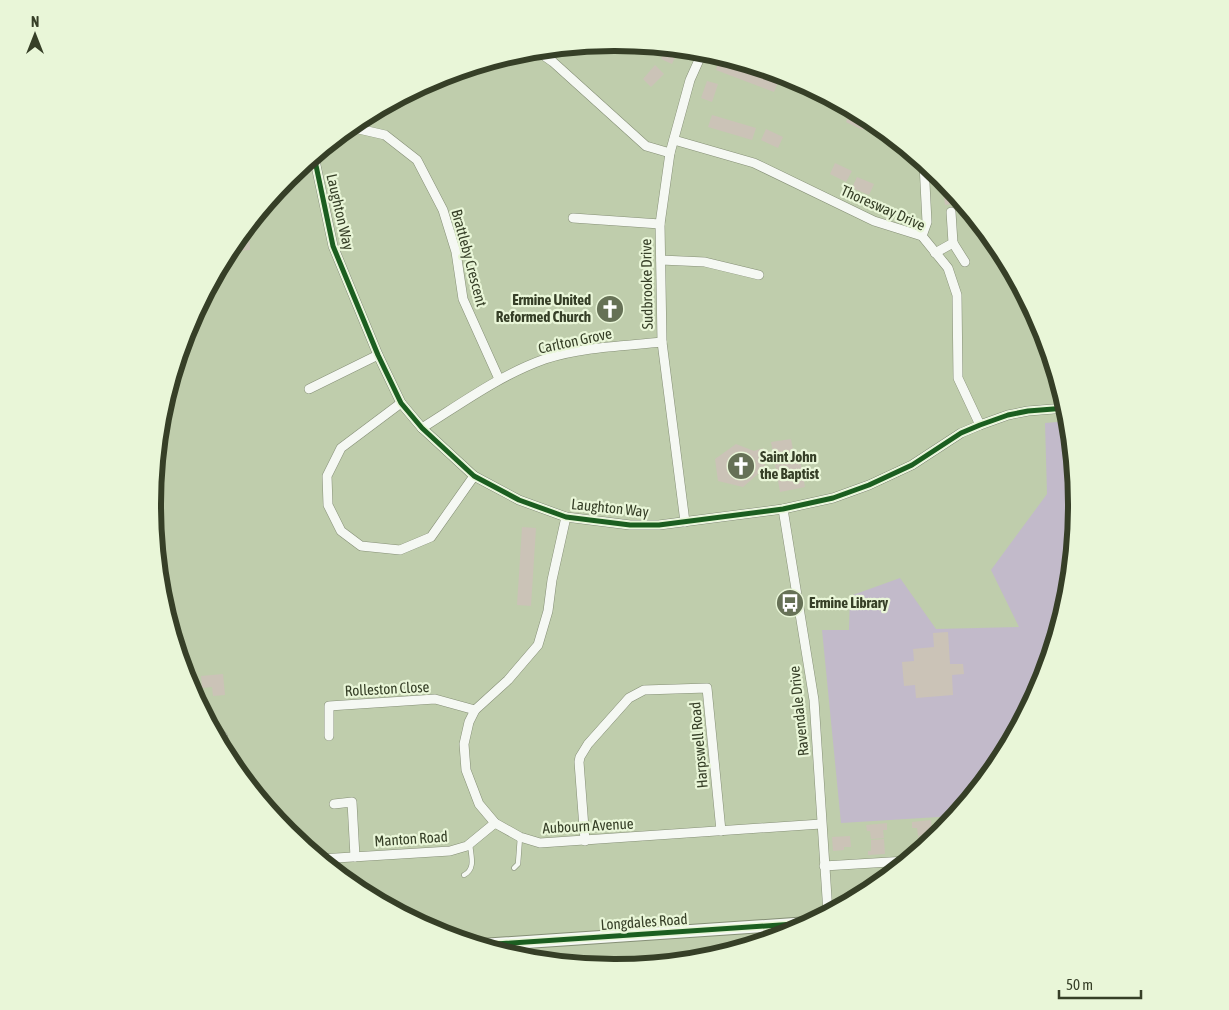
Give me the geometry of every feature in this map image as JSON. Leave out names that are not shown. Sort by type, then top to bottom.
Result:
[{"type":"main road","name":"Longdales Road","points":[[500,944],[787,924]]},
{"type":"street","points":[[545,57],[646,146],[670,153]]},
{"type":"street","name":"Sudbrooke Drive","points":[[685,522],[662,342],[660,224],[670,153],[690,80],[699,59]]},
{"type":"street","name":"Brattleby Crescent","points":[[360,129],[384,135],[417,160],[443,210],[456,252],[463,299],[499,378]]},
{"type":"street","name":"Thoresway Drive","points":[[674,140],[754,163],[874,221],[922,236],[948,268],[957,295],[958,378],[980,425]]},
{"type":"street","name":"Laughton Way","points":[[316,164],[332,246],[378,355],[401,403],[422,428],[474,476],[519,500],[566,517],[630,525],[685,522],[783,509],[833,498],[869,485],[912,465],[961,433],[980,425],[1008,415],[1058,409]]},
{"type":"street","points":[[922,236],[927,222],[925,174]]},
{"type":"street","points":[[951,212],[953,243],[966,262]]},
{"type":"street","points":[[573,218],[660,224]]},
{"type":"street","points":[[935,253],[953,243]]},
{"type":"street","points":[[661,260],[705,262],[759,275]]},
{"type":"street","name":"Carlton Grove","points":[[422,428],[499,378],[546,359],[598,348],[662,342]]},
{"type":"street","points":[[310,389],[378,355]]},
{"type":"street","points":[[401,403],[341,448],[327,476],[328,505],[341,531],[361,546],[400,550],[431,537],[474,476]]},
{"type":"street","name":"Ravendale Drive","points":[[783,509],[814,700],[827,905]]},
{"type":"street","name":"Aubourn Avenue","points":[[566,517],[552,580],[548,611],[538,645],[508,680],[475,710],[465,737],[466,770],[479,804],[495,823],[520,838],[540,843],[822,824]]},
{"type":"street","name":"Harpswell Road","points":[[585,841],[580,757],[588,744],[628,698],[644,690],[707,688],[721,831]]},
{"type":"street","name":"Rolleston Close","points":[[328,736],[329,706],[435,699],[475,710]]},
{"type":"street","points":[[334,804],[352,802],[356,857]]},
{"type":"street","name":"Manton Road","points":[[330,858],[450,851],[470,844],[495,823]]},
{"type":"street","points":[[824,866],[895,862]]},
{"type":"lane","points":[[514,868],[518,864],[520,838]]},
{"type":"lane","points":[[464,875],[470,872],[472,868],[470,844]]},
{"type":"shaded area","points":[[1061,422],[1067,475],[1067,535],[1060,594],[1053,622],[1034,679],[1021,706],[992,757],[944,817],[841,823],[822,630],[849,630],[850,596],[900,578],[936,629],[1019,627],[991,570],[1047,494],[1045,423]]},
{"type":"building","points":[[663,54],[676,55],[672,64],[661,59]]},
{"type":"building","points":[[718,64],[778,82],[774,92],[716,70]]},
{"type":"building","points":[[655,65],[664,74],[651,87],[643,79]]},
{"type":"building","points":[[707,81],[718,84],[712,102],[701,98]]},
{"type":"building","points":[[712,115],[756,128],[752,140],[708,127]]},
{"type":"building","points":[[848,117],[865,127],[863,130],[846,122]]},
{"type":"building","points":[[766,129],[783,137],[778,148],[761,140]]},
{"type":"building","points":[[835,163],[852,171],[846,182],[830,174]]},
{"type":"building","points":[[857,177],[874,184],[869,195],[852,188]]},
{"type":"building","points":[[944,193],[954,204],[945,205]]},
{"type":"building","points":[[249,236],[250,250],[239,251]]},
{"type":"building","points":[[791,439],[794,455],[799,454],[805,487],[780,492],[771,442]]},
{"type":"building","name":"Saint John the Baptist","points":[[736,444],[754,451],[763,448],[766,475],[759,473],[743,487],[718,481],[715,459]]},
{"type":"building","points":[[522,527],[536,528],[531,606],[517,605]]},
{"type":"building","points":[[948,632],[950,664],[963,664],[964,674],[952,675],[953,695],[916,698],[915,685],[904,686],[902,662],[914,661],[913,649],[934,647],[933,633]]},
{"type":"building","points":[[223,674],[225,695],[213,696],[212,687],[202,688],[201,676]]},
{"type":"building","points":[[931,820],[932,829],[925,835],[918,836],[917,828],[912,828],[912,822]]},
{"type":"building","points":[[887,823],[887,830],[883,830],[884,838],[871,839],[870,831],[867,831],[866,825]]},
{"type":"building","points":[[850,836],[851,847],[844,847],[844,850],[833,851],[832,837]]},
{"type":"building","points":[[884,839],[885,854],[868,855],[868,851],[871,851],[871,840]]},
{"type":"cycle path","points":[[316,164],[333,246],[378,355],[401,403],[422,428],[474,476],[519,500],[566,517],[630,525],[659,525],[783,509],[833,498],[869,485],[912,465],[961,433],[980,425],[1008,415],[1058,409]]},
{"type":"cycle path","points":[[500,944],[787,924]]},
{"type":"place","name":"Ermine United Reformed Church","points":[[610,309]]},
{"type":"place","name":"Saint John the Baptist","points":[[741,466]]},
{"type":"place","name":"Ermine Library","points":[[790,603]]}]
